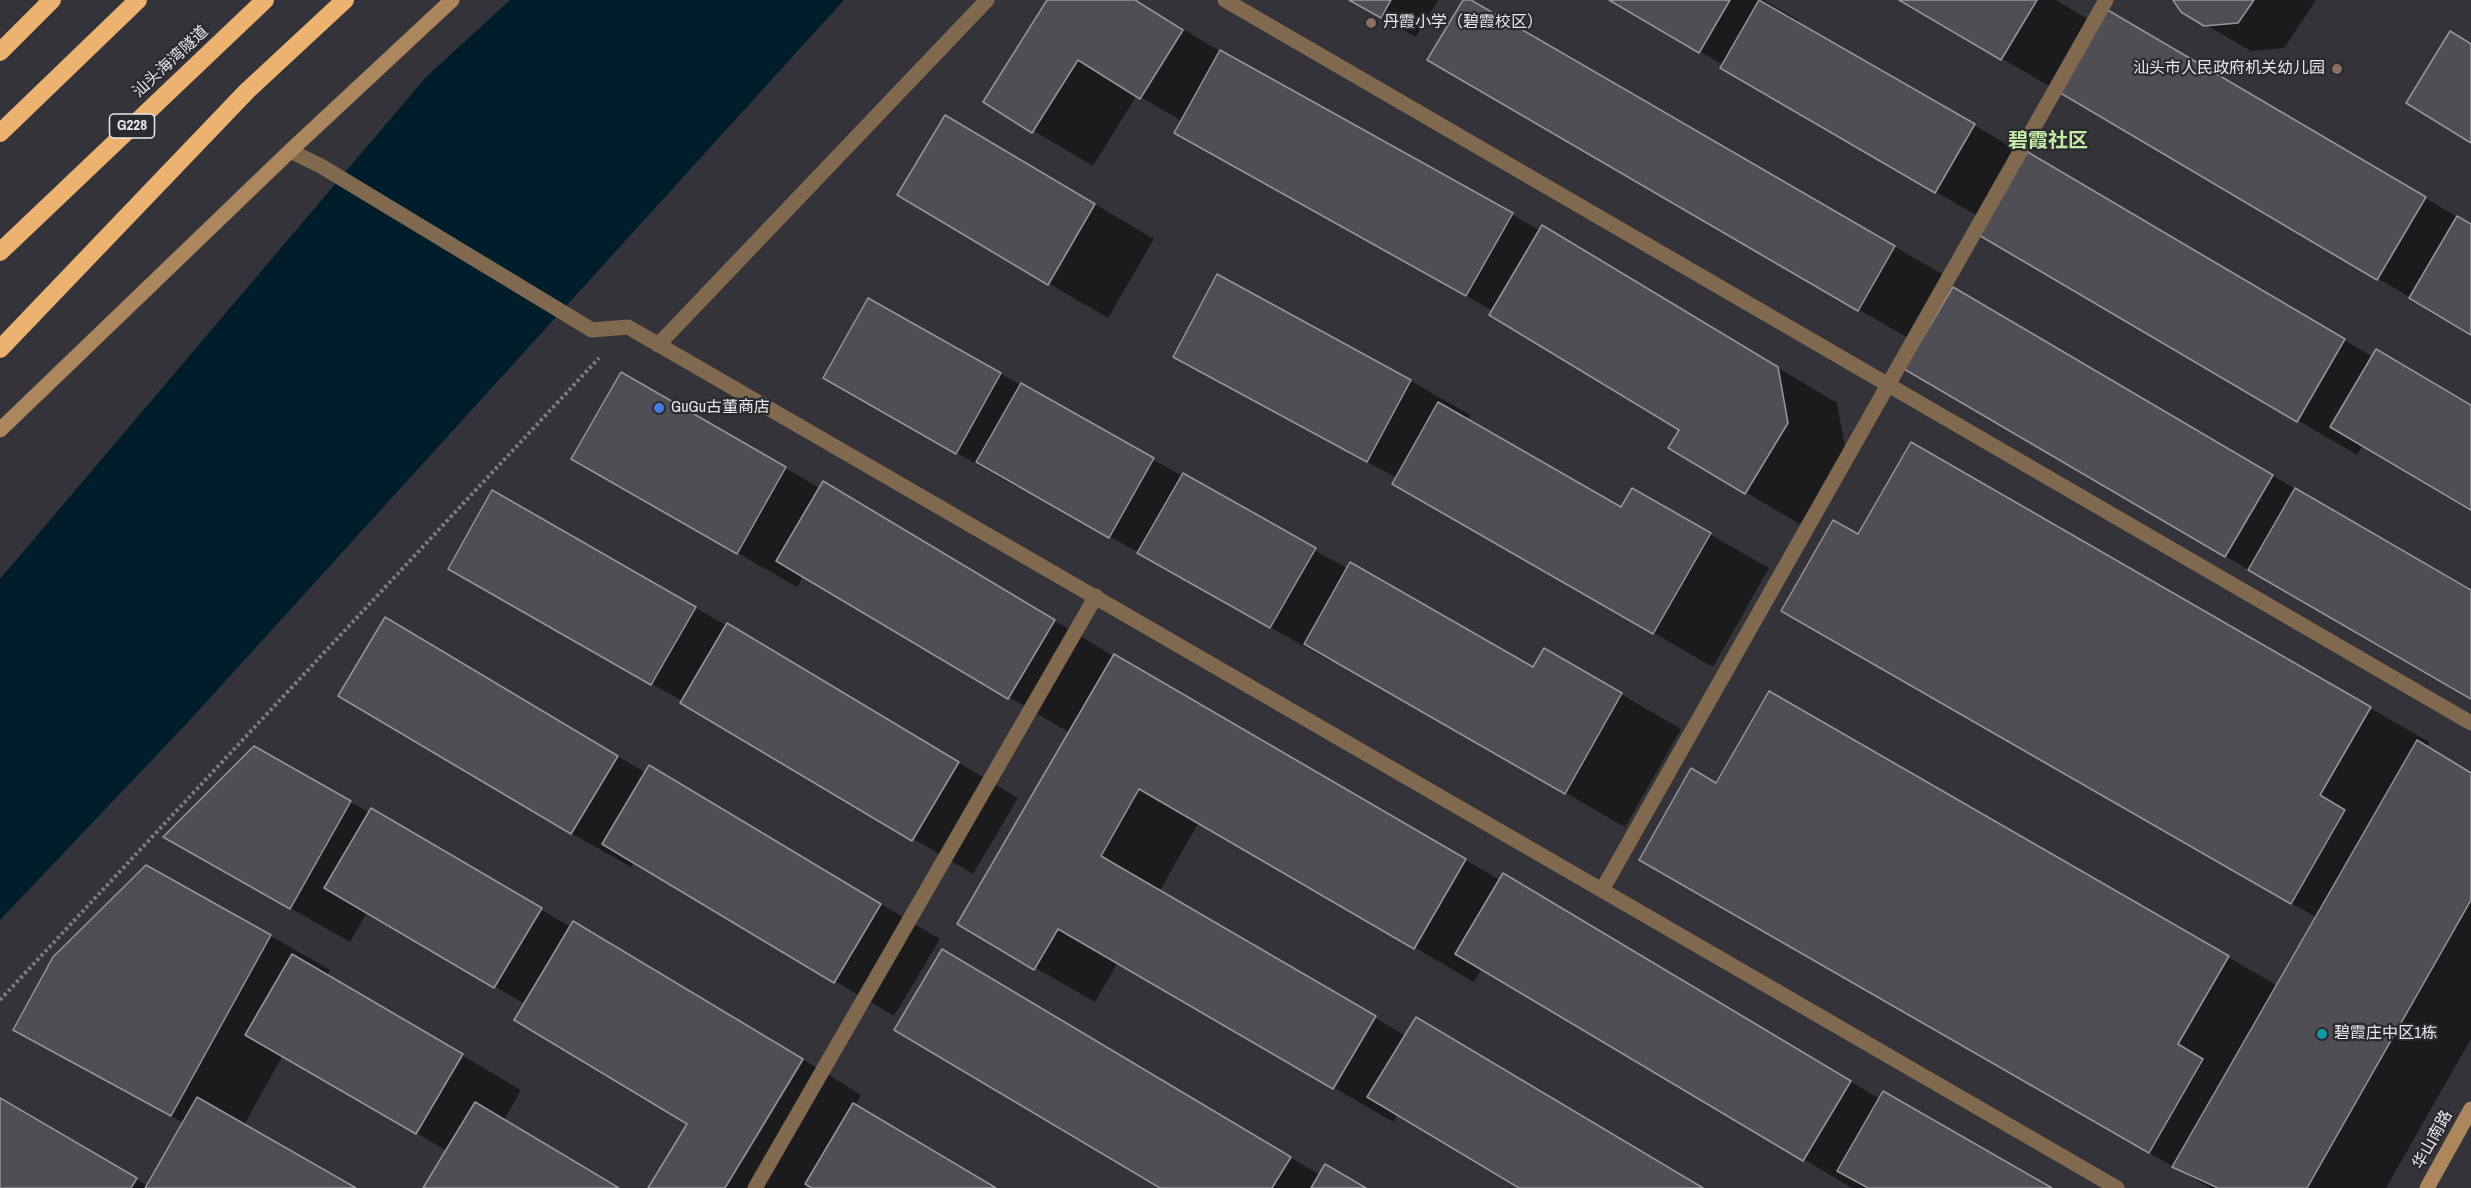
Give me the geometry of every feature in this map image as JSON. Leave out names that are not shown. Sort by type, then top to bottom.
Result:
[{"type":"highway","points":[[0,52],[52,0]]},
{"type":"highway","points":[[0,133],[138,0]]},
{"type":"highway","name":"汕头海湾隧道","points":[[0,252],[264,0]]},
{"type":"highway","points":[[0,349],[248,91],[345,0]]},
{"type":"main road","points":[[0,430],[452,0]]},
{"type":"main road","name":"华山南路","points":[[2427,1188],[2471,1109]]},
{"type":"street","points":[[658,345],[987,0]]},
{"type":"street","points":[[1225,0],[2471,723]]},
{"type":"street","points":[[1602,890],[2106,0]]},
{"type":"street","points":[[290,152],[321,166],[592,330],[628,327],[2117,1188]]},
{"type":"street","points":[[755,1188],[1096,596]]},
{"type":"path","points":[[0,1000],[628,327]]},
{"type":"water","points":[[510,0],[844,0],[189,721],[0,920],[0,579],[426,77]]},
{"type":"building","points":[[1047,0],[1135,0],[1183,30],[1140,99],[1078,60],[1032,133],[983,102]]},
{"type":"building","name":"丹霞小学（碧霞校区）","points":[[1349,0],[1391,0],[1381,18]]},
{"type":"building","points":[[1463,0],[1471,0],[1895,246],[1858,311],[1427,60]]},
{"type":"building","points":[[1609,0],[1730,0],[1699,53]]},
{"type":"building","points":[[1759,0],[1975,124],[1935,193],[1720,68]]},
{"type":"building","points":[[1899,0],[2037,0],[2001,60]]},
{"type":"building","name":"汕头市人民政府机关幼儿园","points":[[2173,0],[2254,0],[2238,23],[2204,26],[2181,12]]},
{"type":"building","points":[[2106,9],[2426,197],[2377,280],[2057,91]]},
{"type":"building","points":[[2450,31],[2471,44],[2471,143],[2406,103]]},
{"type":"building","points":[[1220,50],[1513,213],[1466,296],[1174,133]]},
{"type":"building","points":[[945,115],[1095,204],[1048,285],[897,195]]},
{"type":"building","points":[[2026,151],[2345,339],[2297,422],[1977,234]]},
{"type":"building","points":[[2457,216],[2471,224],[2471,335],[2409,298]]},
{"type":"building","points":[[1542,225],[1778,367],[1788,423],[1745,494],[1668,448],[1679,430],[1489,315]]},
{"type":"building","points":[[1217,274],[1411,380],[1367,462],[1173,357]]},
{"type":"building","points":[[1953,287],[2273,475],[2225,557],[1904,369]]},
{"type":"building","points":[[868,298],[1001,373],[956,454],[823,378]]},
{"type":"building","points":[[2376,349],[2471,405],[2471,510],[2330,427]]},
{"type":"building","points":[[621,372],[786,467],[737,554],[571,459]]},
{"type":"building","points":[[1021,383],[1154,458],[1109,538],[976,462]]},
{"type":"building","points":[[1438,402],[1621,507],[1632,488],[1711,533],[1653,634],[1392,484]]},
{"type":"building","points":[[1911,442],[2371,707],[2320,795],[2345,810],[2291,904],[1781,611],[1833,520],[1858,534]]},
{"type":"building","points":[[1183,473],[1316,548],[1270,628],[1137,553]]},
{"type":"building","points":[[823,481],[1055,620],[1008,699],[776,561]]},
{"type":"building","points":[[2295,488],[2471,590],[2471,699],[2248,570]]},
{"type":"building","points":[[492,490],[696,607],[651,685],[448,569]]},
{"type":"building","points":[[1350,562],[1533,667],[1544,648],[1622,693],[1565,794],[1304,644]]},
{"type":"building","points":[[385,617],[618,756],[571,834],[338,696]]},
{"type":"building","points":[[727,623],[959,762],[912,841],[680,703]]},
{"type":"building","points":[[1114,654],[1466,859],[1414,949],[1139,789],[1101,856],[1376,1016],[1333,1089],[1058,929],[1034,970],[957,924]]},
{"type":"building","points":[[1769,691],[2229,956],[2178,1044],[2203,1059],[2149,1153],[1639,860],[1691,768],[1716,783]]},
{"type":"building","name":"碧霞庄中区1栋","points":[[2417,740],[2471,773],[2471,900],[2307,1188],[2218,1188],[2172,1167]]},
{"type":"building","points":[[254,746],[351,801],[290,909],[163,837]]},
{"type":"building","points":[[649,765],[881,904],[834,983],[602,844]]},
{"type":"building","points":[[371,808],[542,908],[494,988],[324,888]]},
{"type":"building","points":[[146,865],[271,935],[171,1116],[13,1030],[53,957]]},
{"type":"building","points":[[1503,873],[1851,1081],[1803,1161],[1455,954]]},
{"type":"building","points":[[573,921],[803,1059],[725,1188],[648,1188],[687,1124],[514,1020]]},
{"type":"building","points":[[942,949],[1291,1157],[1272,1188],[1160,1188],[894,1030]]},
{"type":"building","points":[[292,954],[463,1054],[416,1134],[245,1035]]},
{"type":"building","points":[[1416,1017],[1703,1188],[1519,1188],[1367,1097]]},
{"type":"building","points":[[1883,1091],[2052,1188],[1868,1188],[1837,1171]]},
{"type":"building","points":[[197,1097],[356,1188],[145,1188]]},
{"type":"building","points":[[0,1098],[137,1178],[131,1188],[0,1188]]},
{"type":"building","points":[[475,1102],[619,1188],[423,1188]]},
{"type":"building","points":[[853,1103],[996,1188],[812,1188],[805,1184]]},
{"type":"building","points":[[1325,1164],[1366,1188],[1311,1188]]},
{"type":"place","name":"丹霞小学（碧霞校区）","points":[[1371,23]]},
{"type":"place","name":"汕头市人民政府机关幼儿园","points":[[2337,69]]},
{"type":"place","name":"GuGu古董商店","points":[[659,408]]},
{"type":"place","name":"碧霞庄中区1栋","points":[[2322,1034]]},
{"type":"district","name":"碧霞社区","points":[[2048,142]]}]
